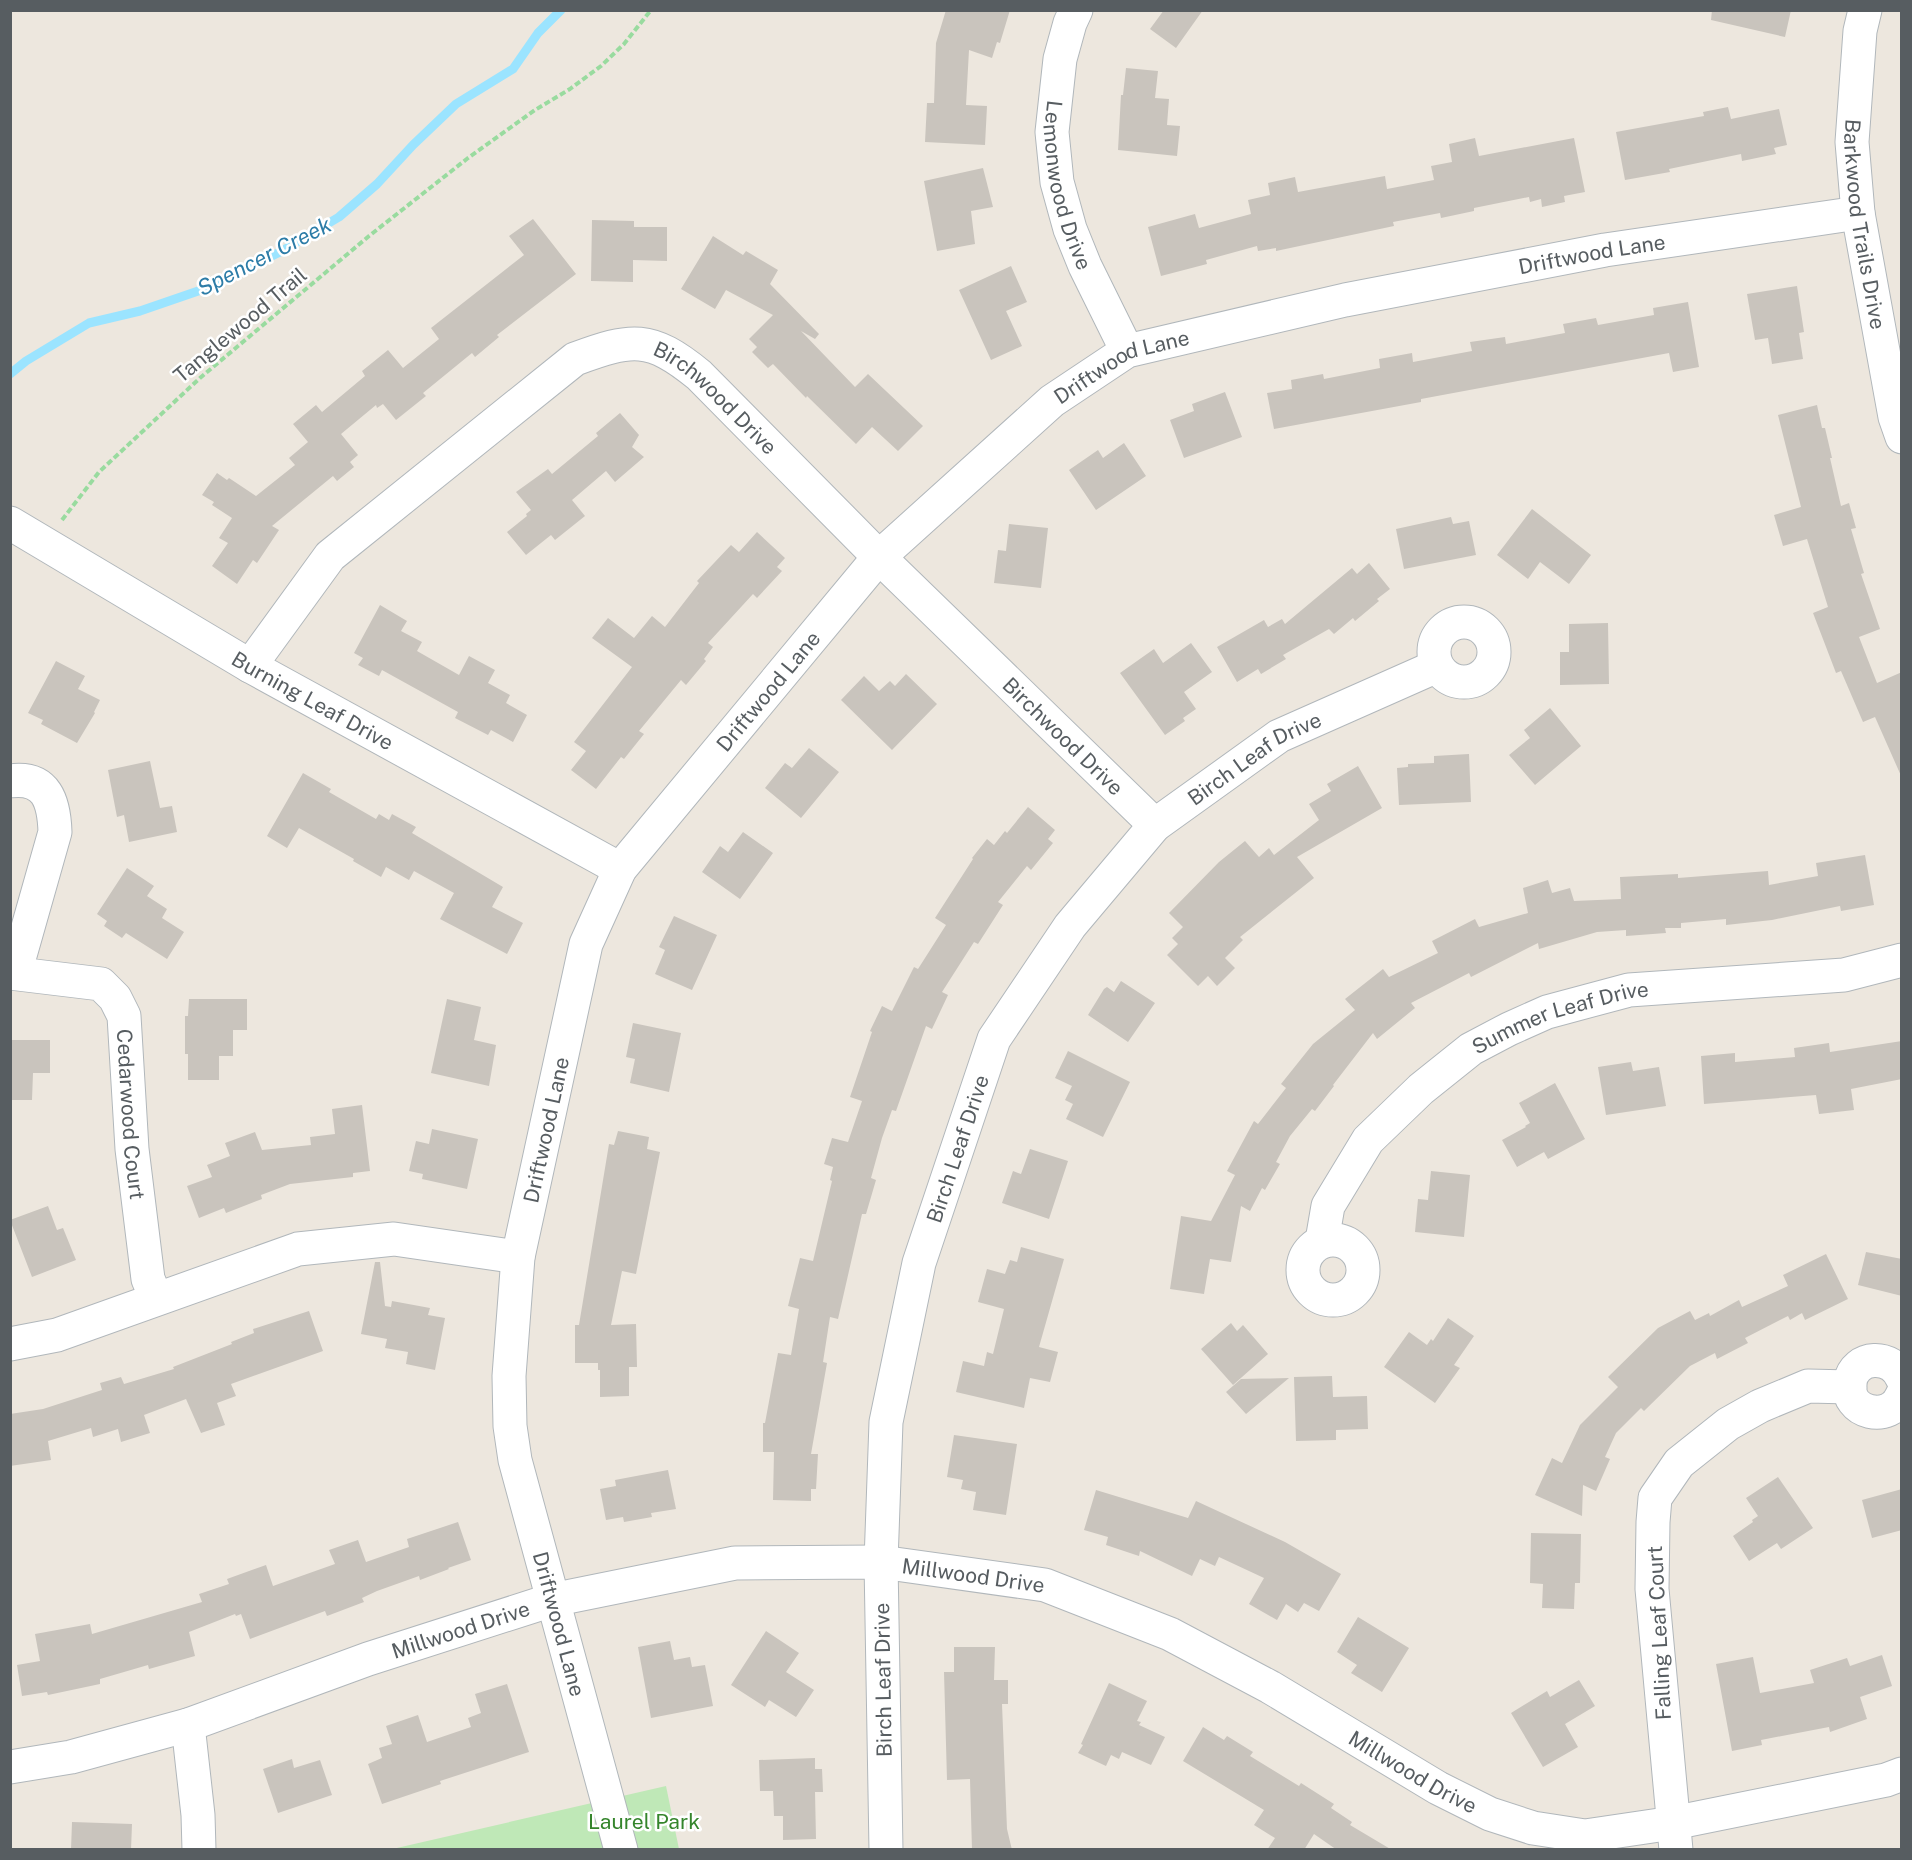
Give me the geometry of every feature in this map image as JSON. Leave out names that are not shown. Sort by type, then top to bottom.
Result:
[{"type":"street","name":"Lemonwood Drive","points":[[1076,10],[1060,59],[1052,132],[1057,182],[1073,238],[1127,351]]},
{"type":"street","name":"Barkwood Trails Drive","points":[[1865,10],[1860,31],[1852,142],[1858,213],[1895,417],[1902,437]]},
{"type":"street","name":"Driftwood Lane","points":[[621,1850],[515,1460],[510,1426],[509,1376],[518,1257],[586,944],[620,869],[879,557],[1052,401],[1127,351],[1345,300],[1605,250],[1858,213]]},
{"type":"street","name":"Birchwood Drive","points":[[250,666],[330,556],[575,360],[610,346],[635,343],[657,347],[681,360],[699,375],[879,557],[1155,825]]},
{"type":"street","name":"Burning Leaf Drive","points":[[10,523],[250,666],[620,869]]},
{"type":"street","name":"Birch Leaf Drive","points":[[886,1850],[881,1562],[886,1422],[919,1263],[994,1039],[1070,926],[1155,825],[1279,736],[1437,666]]},
{"type":"street","name":"Cedarwood Court","points":[[10,781],[17,780],[33,784],[49,794],[55,811],[55,831],[13,973],[101,984],[115,998],[124,1016],[132,1149],[148,1279],[156,1298]]},
{"type":"street","name":"Summer Leaf Drive","points":[[1322,1241],[1328,1206],[1368,1140],[1421,1089],[1462,1056],[1509,1029],[1547,1012],[1629,990],[1844,975],[1902,960]]},
{"type":"street","points":[[10,1344],[57,1335],[298,1249],[394,1239],[518,1257]]},
{"type":"street","points":[[1902,1378],[1893,1366],[1876,1360],[1859,1366],[1853,1373],[1850,1387],[1852,1399],[1857,1406],[1872,1413],[1888,1411],[1896,1406],[1902,1395]]},
{"type":"street","name":"Falling Leaf Court","points":[[1674,1836],[1652,1589],[1655,1498],[1679,1463],[1728,1424],[1760,1406],[1808,1386],[1850,1387]]},
{"type":"street","name":"Millwood Drive","points":[[10,1767],[71,1757],[188,1725],[368,1659],[552,1600],[735,1563],[881,1562],[1045,1585],[1170,1634],[1270,1687],[1438,1788],[1490,1814],[1533,1828],[1585,1836],[1674,1836],[1902,1774]]},
{"type":"street","points":[[188,1725],[198,1815],[198,1850]]},
{"type":"path","name":"Tanglewood Trail","points":[[60,523],[99,472],[200,378],[422,194],[535,110],[601,66],[624,44],[651,10]]},
{"type":"green space","name":"Laurel Park","points":[[666,1786],[679,1849],[388,1850]]},
{"type":"building","points":[[946,10],[1010,10],[1000,43],[997,42],[992,58],[969,50],[966,105],[987,106],[985,145],[925,142],[927,103],[934,103],[936,43]]},
{"type":"building","points":[[1164,10],[1203,10],[1176,48],[1150,29]]},
{"type":"building","points":[[1712,10],[1791,10],[1785,37],[1711,20]]},
{"type":"building","points":[[1126,68],[1158,71],[1155,98],[1169,99],[1167,125],[1180,126],[1177,156],[1118,150],[1121,95],[1123,95]]},
{"type":"building","points":[[1728,107],[1731,119],[1779,109],[1787,145],[1774,148],[1776,154],[1742,161],[1741,154],[1669,169],[1670,172],[1625,180],[1616,132],[1704,116],[1703,112]]},
{"type":"building","points":[[1475,138],[1479,156],[1574,138],[1585,192],[1564,196],[1565,202],[1542,207],[1541,199],[1530,202],[1529,197],[1474,208],[1474,211],[1441,218],[1440,213],[1393,222],[1394,226],[1276,251],[1276,248],[1258,251],[1257,246],[1206,260],[1207,264],[1161,276],[1148,227],[1195,214],[1199,228],[1251,214],[1248,200],[1270,195],[1268,183],[1295,177],[1298,192],[1385,176],[1387,189],[1434,180],[1431,166],[1452,162],[1449,144]]},
{"type":"building","points":[[983,168],[993,207],[971,211],[975,244],[937,251],[924,181]]},
{"type":"building","points":[[533,219],[576,274],[497,335],[499,337],[475,357],[472,353],[423,393],[426,396],[396,420],[383,404],[377,408],[376,405],[341,434],[358,455],[350,462],[354,467],[337,481],[333,476],[272,526],[279,530],[257,563],[253,560],[237,584],[212,566],[228,543],[219,538],[232,518],[212,505],[214,502],[202,495],[217,473],[256,496],[295,465],[289,458],[308,442],[293,424],[316,405],[322,412],[365,376],[362,371],[388,350],[403,368],[439,339],[431,328],[524,255],[509,236]]},
{"type":"building","points":[[592,220],[634,221],[634,227],[667,227],[667,261],[633,260],[633,282],[591,281]]},
{"type":"building","points":[[713,236],[743,255],[746,251],[778,270],[770,284],[819,334],[815,339],[801,331],[855,387],[868,374],[923,426],[898,451],[872,427],[856,444],[773,364],[768,368],[752,352],[757,347],[749,339],[773,315],[726,290],[715,309],[681,289]]},
{"type":"building","points":[[1011,266],[1027,302],[1006,311],[1022,346],[991,360],[959,290]]},
{"type":"building","points":[[1797,286],[1804,332],[1799,333],[1803,359],[1772,364],[1768,338],[1755,340],[1747,294]]},
{"type":"building","points":[[1688,302],[1699,367],[1673,372],[1669,353],[1274,429],[1267,393],[1292,389],[1291,380],[1323,374],[1324,379],[1380,368],[1379,359],[1412,353],[1413,362],[1472,351],[1470,342],[1505,337],[1506,344],[1565,333],[1563,324],[1596,318],[1598,325],[1654,315],[1653,308]]},
{"type":"building","points":[[1225,392],[1242,437],[1184,458],[1170,420],[1194,411],[1192,404]]},
{"type":"building","points":[[1817,405],[1822,428],[1825,428],[1841,506],[1849,503],[1856,528],[1851,529],[1864,573],[1861,574],[1880,629],[1859,637],[1877,683],[1902,672],[1902,778],[1875,717],[1863,722],[1841,671],[1836,673],[1813,613],[1828,607],[1807,539],[1783,546],[1774,515],[1801,507],[1778,415]]},
{"type":"building","points":[[620,413],[639,435],[632,447],[644,457],[615,482],[606,471],[572,500],[585,516],[555,540],[551,535],[526,555],[507,532],[531,510],[516,492],[548,469],[552,474],[598,436],[596,433]]},
{"type":"building","points":[[1124,443],[1146,476],[1096,510],[1069,470],[1098,450],[1103,458]]},
{"type":"building","points":[[1532,509],[1591,555],[1569,584],[1540,562],[1528,579],[1497,555]]},
{"type":"building","points":[[1451,517],[1453,524],[1469,521],[1476,555],[1404,569],[1396,529]]},
{"type":"building","points":[[1009,524],[1048,528],[1041,588],[994,583],[998,550],[1006,551]]},
{"type":"building","points":[[757,532],[785,558],[777,567],[782,571],[757,598],[753,594],[708,643],[713,647],[704,659],[706,661],[686,685],[681,680],[639,731],[644,734],[624,759],[621,757],[596,789],[571,770],[586,751],[574,742],[632,667],[592,638],[608,618],[634,638],[652,616],[665,627],[699,583],[697,581],[731,545],[739,552]]},
{"type":"building","points":[[1369,563],[1390,589],[1377,599],[1379,601],[1355,621],[1353,618],[1334,634],[1329,629],[1283,655],[1286,659],[1261,674],[1258,669],[1237,682],[1217,647],[1264,620],[1268,627],[1282,619],[1285,624],[1352,568],[1357,574]]},
{"type":"building","points":[[380,605],[407,621],[401,631],[422,642],[417,651],[459,675],[469,656],[495,670],[488,683],[510,695],[506,703],[527,715],[513,742],[491,730],[488,735],[455,718],[458,712],[382,670],[379,676],[358,665],[363,658],[354,653]]},
{"type":"building","points":[[1608,623],[1609,684],[1560,685],[1560,652],[1569,652],[1569,624]]},
{"type":"building","points":[[1191,643],[1212,672],[1184,692],[1196,709],[1183,718],[1185,721],[1165,735],[1120,673],[1154,649],[1163,663]]},
{"type":"building","points":[[56,661],[85,676],[78,689],[100,700],[77,743],[41,724],[43,720],[28,713]]},
{"type":"building","points":[[906,674],[937,704],[892,750],[841,700],[864,676],[879,691],[890,681],[895,686]]},
{"type":"building","points":[[1550,708],[1581,746],[1535,785],[1509,755],[1530,738],[1524,730]]},
{"type":"building","points":[[809,748],[839,772],[801,818],[765,788],[785,763],[792,768]]},
{"type":"building","points":[[1469,754],[1471,802],[1399,805],[1397,768],[1408,767],[1408,764],[1434,763],[1434,756]]},
{"type":"building","points":[[150,761],[160,808],[172,806],[177,832],[129,842],[124,815],[117,817],[108,770]]},
{"type":"building","points":[[1358,766],[1382,808],[1297,857],[1314,878],[1240,937],[1243,940],[1225,958],[1235,968],[1217,986],[1208,976],[1198,986],[1167,955],[1178,944],[1172,938],[1183,927],[1169,913],[1219,862],[1245,841],[1259,857],[1269,848],[1274,855],[1319,820],[1309,804],[1331,791],[1327,784]]},
{"type":"building","points":[[303,773],[331,789],[329,792],[376,819],[379,814],[389,820],[392,814],[416,827],[412,833],[503,887],[492,907],[523,923],[507,954],[440,919],[454,893],[414,871],[409,880],[386,867],[381,877],[299,828],[287,848],[267,836]]},
{"type":"building","points":[[1028,807],[1055,830],[1048,839],[1053,843],[1031,870],[1027,866],[998,902],[1003,905],[978,944],[974,942],[942,992],[948,995],[932,1029],[926,1026],[896,1111],[892,1110],[882,1138],[871,1178],[876,1180],[866,1214],[862,1214],[838,1319],[830,1317],[823,1362],[827,1363],[811,1454],[818,1454],[816,1489],[811,1489],[811,1501],[773,1500],[774,1452],[763,1452],[763,1423],[765,1423],[778,1353],[791,1355],[799,1309],[788,1306],[800,1258],[813,1261],[832,1181],[830,1180],[833,1167],[824,1164],[832,1138],[848,1142],[862,1101],[850,1097],[872,1032],[870,1031],[882,1006],[892,1011],[914,967],[918,969],[946,925],[935,918],[972,858],[987,839],[994,845]]},
{"type":"building","points":[[743,832],[773,853],[740,899],[702,872],[720,846],[728,852]]},
{"type":"building","points":[[1865,855],[1874,905],[1841,911],[1840,906],[1772,920],[1726,925],[1726,919],[1681,923],[1681,928],[1665,928],[1666,933],[1626,936],[1626,930],[1597,932],[1539,949],[1538,943],[1471,977],[1469,973],[1411,1003],[1415,1008],[1377,1039],[1373,1033],[1315,1111],[1312,1109],[1290,1136],[1276,1162],[1280,1164],[1265,1190],[1262,1188],[1250,1211],[1241,1206],[1231,1262],[1210,1259],[1204,1294],[1170,1289],[1181,1216],[1211,1221],[1235,1175],[1227,1171],[1254,1121],[1258,1124],[1286,1088],[1281,1084],[1313,1044],[1355,1010],[1345,999],[1383,969],[1389,977],[1438,953],[1432,941],[1475,919],[1479,927],[1528,913],[1523,888],[1548,880],[1552,893],[1570,888],[1574,901],[1621,899],[1620,877],[1678,874],[1678,878],[1768,871],[1769,885],[1818,876],[1816,863]]},
{"type":"building","points":[[127,868],[154,886],[147,896],[167,909],[162,918],[184,932],[167,959],[126,933],[122,938],[104,926],[107,921],[97,914]]},
{"type":"building","points":[[674,916],[717,935],[692,990],[655,974],[665,950],[659,947]]},
{"type":"building","points":[[1121,981],[1155,1003],[1128,1042],[1088,1015],[1104,989],[1107,987],[1114,992]]},
{"type":"building","points":[[189,999],[247,999],[247,1030],[233,1030],[233,1056],[219,1056],[219,1080],[188,1080],[185,1016],[188,1016]]},
{"type":"building","points":[[447,999],[481,1007],[474,1040],[496,1045],[489,1086],[431,1073]]},
{"type":"building","points":[[633,1023],[681,1033],[669,1092],[630,1083],[635,1059],[626,1057]]},
{"type":"building","points":[[10,1040],[50,1040],[50,1073],[33,1073],[32,1100],[10,1100]]},
{"type":"building","points":[[1902,1041],[1902,1079],[1851,1089],[1854,1110],[1819,1114],[1816,1095],[1704,1104],[1701,1056],[1735,1053],[1735,1062],[1795,1057],[1794,1048],[1829,1043],[1830,1052]]},
{"type":"building","points":[[1068,1051],[1130,1082],[1103,1137],[1066,1119],[1073,1104],[1065,1100],[1072,1086],[1055,1078]]},
{"type":"building","points":[[1631,1062],[1633,1071],[1659,1067],[1666,1106],[1606,1115],[1598,1067]]},
{"type":"building","points":[[1555,1083],[1585,1139],[1548,1159],[1544,1152],[1517,1167],[1502,1140],[1530,1123],[1519,1103]]},
{"type":"building","points":[[362,1105],[370,1171],[353,1173],[353,1177],[290,1184],[261,1195],[262,1199],[226,1213],[224,1208],[199,1218],[187,1186],[212,1177],[207,1165],[230,1156],[225,1143],[255,1132],[262,1150],[311,1145],[310,1137],[335,1134],[332,1109]]},
{"type":"building","points":[[432,1129],[478,1139],[467,1189],[422,1179],[423,1174],[409,1171],[416,1141],[429,1144]]},
{"type":"building","points":[[618,1131],[649,1137],[647,1149],[660,1152],[636,1274],[622,1271],[611,1325],[636,1324],[637,1367],[629,1367],[629,1396],[600,1397],[598,1363],[575,1363],[575,1325],[579,1325],[609,1144],[614,1145]]},
{"type":"building","points":[[1030,1149],[1068,1161],[1049,1219],[1002,1203],[1013,1171],[1021,1174]]},
{"type":"building","points":[[1431,1171],[1470,1175],[1464,1237],[1415,1232],[1418,1199],[1428,1200]]},
{"type":"building","points":[[48,1206],[57,1230],[63,1228],[76,1260],[32,1277],[10,1220]]},
{"type":"building","points":[[1021,1247],[1064,1259],[1039,1347],[1058,1352],[1050,1382],[1030,1378],[1024,1408],[956,1392],[963,1361],[984,1366],[987,1352],[993,1354],[1004,1309],[978,1302],[987,1269],[1005,1274],[1010,1260],[1017,1262]]},
{"type":"building","points":[[1866,1252],[1902,1259],[1902,1296],[1858,1285]]},
{"type":"building","points":[[1826,1254],[1848,1299],[1805,1320],[1802,1313],[1790,1320],[1788,1316],[1745,1338],[1748,1343],[1717,1359],[1715,1353],[1690,1366],[1644,1411],[1641,1408],[1616,1433],[1605,1457],[1610,1459],[1596,1491],[1583,1485],[1582,1516],[1535,1495],[1552,1458],[1562,1463],[1580,1425],[1618,1387],[1608,1377],[1658,1328],[1690,1311],[1695,1320],[1709,1313],[1710,1316],[1739,1300],[1742,1307],[1788,1286],[1783,1275]]},
{"type":"building","points":[[375,1262],[380,1262],[385,1306],[391,1307],[392,1301],[430,1308],[428,1315],[445,1318],[435,1370],[406,1364],[408,1352],[385,1348],[387,1339],[361,1334]]},
{"type":"building","points":[[309,1311],[323,1351],[231,1384],[236,1396],[217,1403],[225,1425],[201,1433],[186,1399],[144,1415],[150,1433],[121,1442],[118,1429],[93,1437],[91,1428],[48,1441],[51,1460],[10,1466],[10,1414],[43,1409],[102,1390],[100,1383],[121,1377],[124,1384],[174,1369],[173,1367],[254,1333],[253,1329]]},
{"type":"building","points":[[1448,1318],[1474,1336],[1454,1365],[1460,1368],[1435,1403],[1384,1367],[1409,1332],[1427,1345],[1431,1339],[1433,1341]]},
{"type":"building","points":[[1231,1323],[1237,1331],[1243,1325],[1268,1354],[1233,1385],[1201,1349]]},
{"type":"building","points":[[1332,1376],[1333,1397],[1367,1396],[1368,1429],[1336,1430],[1336,1440],[1296,1441],[1294,1377]]},
{"type":"building","points":[[1289,1378],[1246,1414],[1226,1392],[1241,1379]]},
{"type":"building","points":[[954,1435],[1017,1444],[1006,1515],[973,1510],[976,1492],[961,1489],[963,1480],[947,1477]]},
{"type":"building","points":[[668,1470],[676,1509],[651,1513],[652,1517],[624,1522],[623,1517],[606,1520],[600,1489],[616,1486],[615,1480]]},
{"type":"building","points":[[1778,1477],[1813,1528],[1781,1549],[1777,1543],[1749,1561],[1733,1536],[1758,1516],[1746,1498]]},
{"type":"building","points":[[1902,1489],[1902,1530],[1872,1538],[1862,1500]]},
{"type":"building","points":[[1096,1490],[1188,1518],[1196,1501],[1285,1542],[1341,1574],[1319,1611],[1304,1603],[1298,1612],[1286,1604],[1277,1620],[1249,1604],[1264,1578],[1219,1557],[1215,1566],[1200,1559],[1192,1576],[1140,1551],[1139,1556],[1106,1545],[1108,1537],[1084,1530]]},
{"type":"building","points":[[458,1522],[471,1560],[449,1569],[420,1580],[419,1576],[377,1591],[362,1598],[364,1602],[327,1616],[325,1611],[250,1639],[241,1614],[236,1616],[235,1614],[189,1632],[195,1656],[149,1669],[148,1665],[100,1679],[100,1684],[48,1695],[47,1692],[22,1696],[17,1665],[40,1661],[35,1634],[90,1624],[92,1634],[202,1602],[199,1594],[229,1584],[227,1579],[266,1565],[273,1586],[335,1564],[329,1550],[358,1540],[366,1562],[409,1547],[407,1539]]},
{"type":"building","points":[[1531,1533],[1581,1534],[1580,1583],[1575,1583],[1574,1609],[1542,1608],[1543,1584],[1530,1583]]},
{"type":"building","points":[[1358,1617],[1409,1648],[1382,1692],[1351,1673],[1357,1665],[1337,1652]]},
{"type":"building","points":[[766,1631],[799,1653],[786,1672],[814,1690],[796,1717],[769,1700],[765,1707],[731,1685]]},
{"type":"building","points":[[670,1641],[674,1660],[690,1657],[692,1667],[705,1665],[713,1706],[651,1718],[638,1647]]},
{"type":"building","points":[[954,1647],[995,1647],[994,1680],[1008,1680],[1008,1704],[1002,1704],[1007,1829],[1012,1850],[972,1850],[970,1779],[947,1780],[944,1672],[954,1672]]},
{"type":"building","points":[[1882,1655],[1892,1686],[1860,1697],[1867,1719],[1830,1732],[1829,1727],[1761,1740],[1762,1745],[1732,1751],[1716,1664],[1753,1657],[1760,1693],[1814,1683],[1810,1670],[1847,1658],[1850,1666]]},
{"type":"building","points":[[1579,1680],[1595,1706],[1565,1724],[1578,1747],[1543,1767],[1511,1713],[1547,1691],[1550,1697]]},
{"type":"building","points":[[1109,1683],[1147,1701],[1137,1721],[1141,1722],[1139,1725],[1165,1737],[1151,1765],[1122,1752],[1119,1759],[1111,1755],[1106,1766],[1078,1753]]},
{"type":"building","points":[[507,1684],[529,1752],[440,1781],[441,1784],[382,1804],[368,1764],[382,1758],[379,1748],[392,1744],[386,1726],[418,1715],[427,1742],[471,1727],[468,1718],[481,1713],[475,1694]]},
{"type":"building","points":[[1203,1727],[1224,1740],[1227,1736],[1253,1752],[1250,1756],[1299,1786],[1301,1783],[1334,1804],[1331,1808],[1352,1822],[1350,1825],[1392,1850],[1337,1850],[1314,1834],[1304,1850],[1267,1850],[1275,1838],[1254,1825],[1264,1810],[1183,1761]]},
{"type":"building","points":[[815,1758],[815,1769],[822,1769],[823,1792],[815,1792],[816,1839],[783,1840],[783,1816],[774,1816],[773,1791],[760,1791],[759,1760]]},
{"type":"building","points":[[292,1759],[294,1768],[320,1760],[332,1795],[278,1813],[263,1769]]},
{"type":"building","points":[[72,1822],[132,1824],[131,1850],[71,1850]]},
{"type":"waterway","name":"Spencer Creek","points":[[10,374],[26,361],[89,323],[140,311],[204,289],[282,251],[339,217],[377,184],[456,104],[513,69],[538,33],[561,10]]}]
